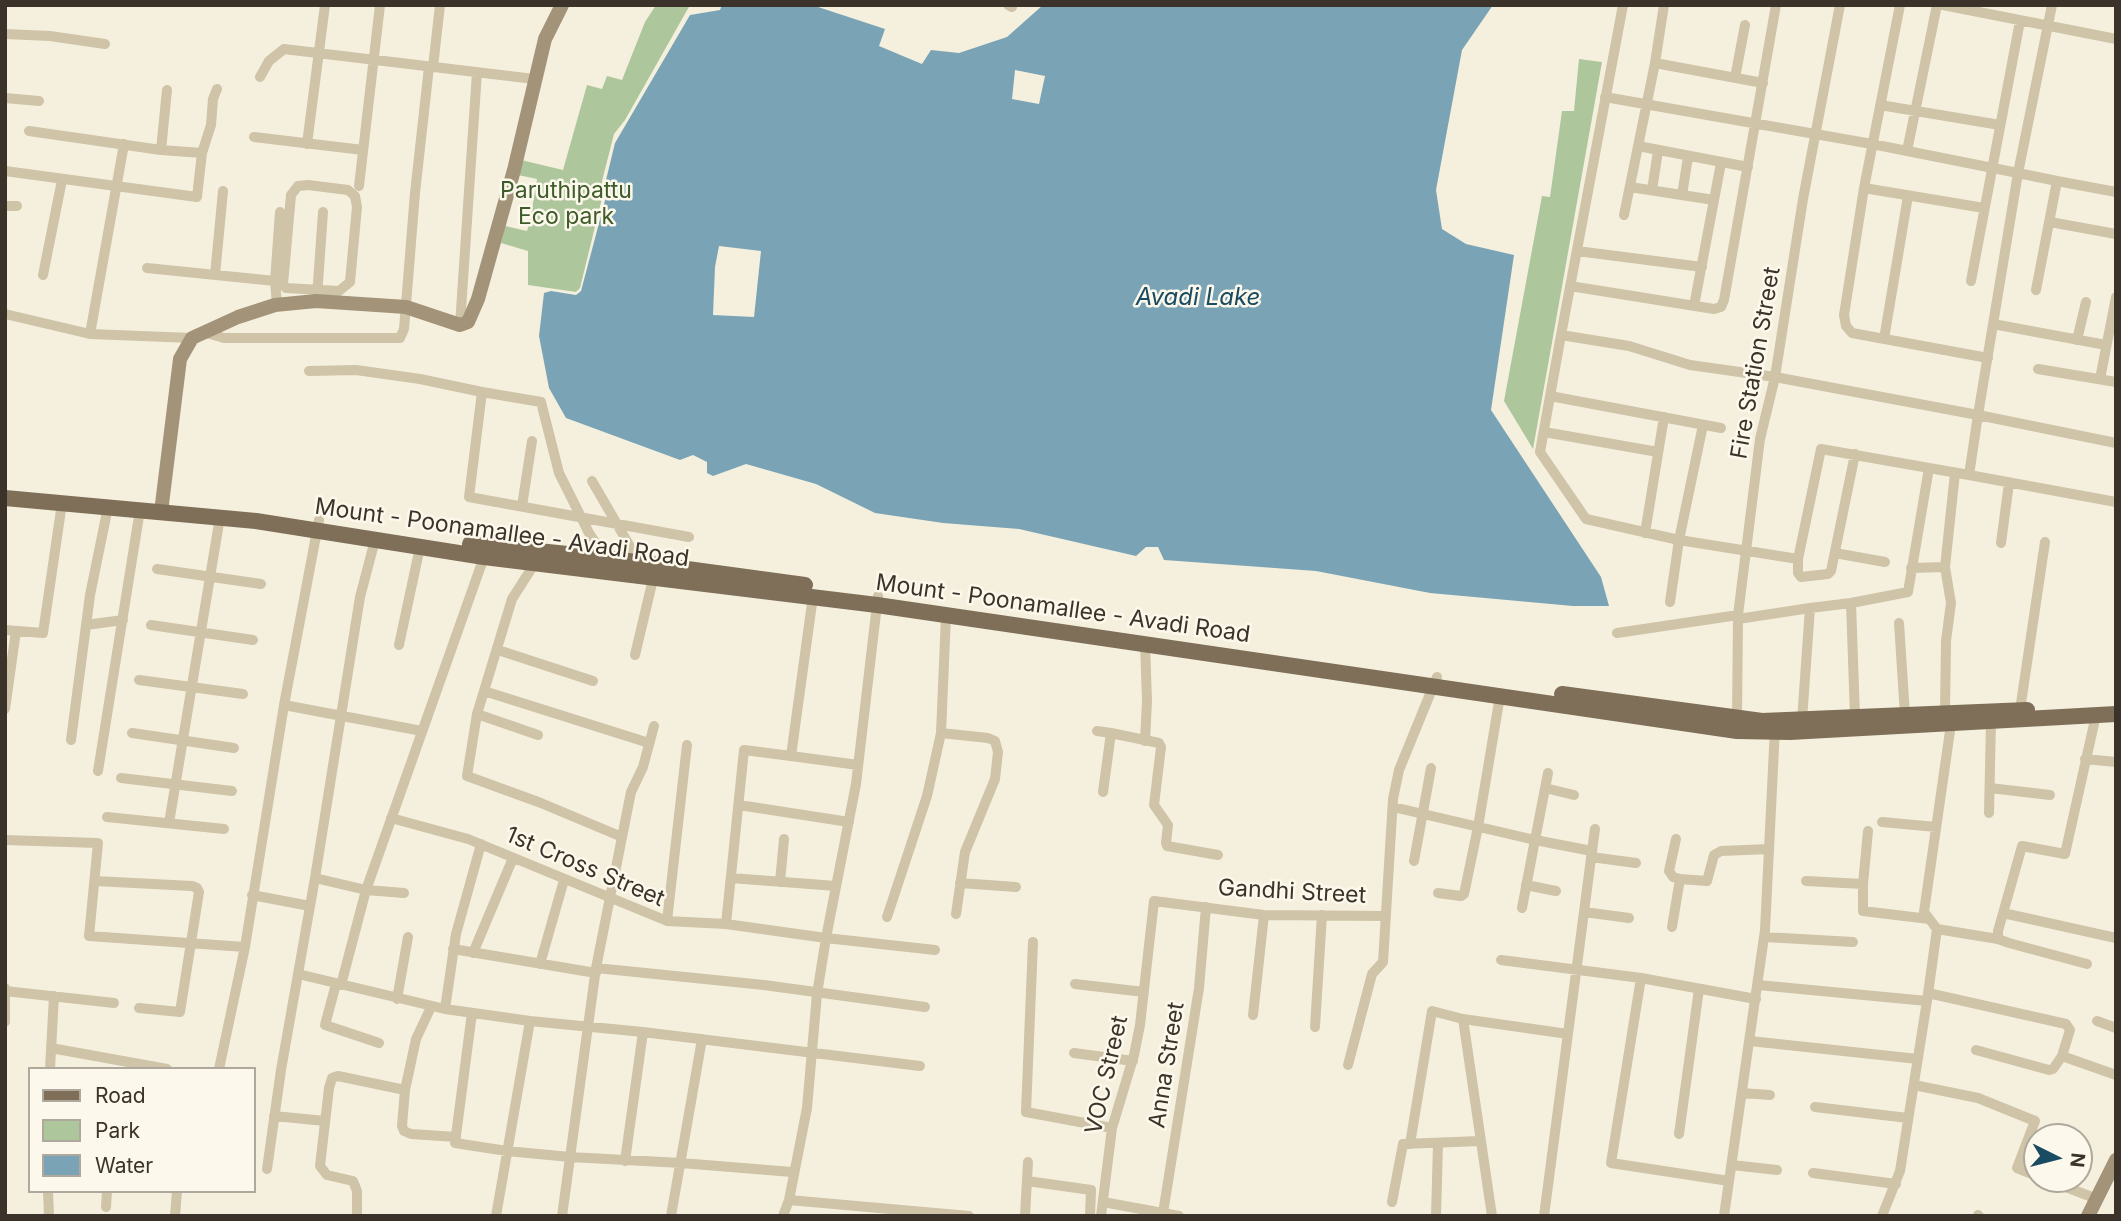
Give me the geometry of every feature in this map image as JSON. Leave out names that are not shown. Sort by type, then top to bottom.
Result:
[{"type":"main road","points":[[161,506],[180,359],[197,335],[237,317],[317,296],[406,307],[460,325],[468,322],[478,299],[514,170],[545,39],[562,5]]},
{"type":"main road","name":"Mount - Poonamallee - Avadi Road","points":[[5,490],[161,506],[259,511],[375,540],[484,557],[653,579],[878,600],[946,616],[1737,724]]},
{"type":"main road","name":"Mount - Poonamallee - Avadi Road","points":[[5,498],[139,510],[161,506],[220,517],[318,525],[639,562],[1436,682],[1500,696],[1737,724],[1775,727],[2116,706]]},
{"type":"main road","name":"Mount - Poonamallee - Avadi Road","points":[[1775,727],[1802,720],[1855,716],[1905,715],[1992,722],[2116,714]]},
{"type":"main road","points":[[2088,1216],[2116,1160]]},
{"type":"street","points":[[307,144],[325,5]]},
{"type":"street","points":[[359,186],[380,5]]},
{"type":"street","points":[[5,314],[90,334],[398,340],[404,330],[431,67],[440,5]]},
{"type":"street","points":[[1623,5],[1540,452],[1586,519],[1679,540],[1798,559]]},
{"type":"street","points":[[1624,215],[1664,5]]},
{"type":"street","points":[[1570,285],[1714,309],[1721,307],[1776,5]]},
{"type":"street","name":"Fire Station Street","points":[[1737,724],[1738,617],[1760,439],[1775,377],[1840,5]]},
{"type":"street","points":[[1900,5],[1864,188],[1844,315],[1846,326],[1852,333],[1988,358]]},
{"type":"street","points":[[1907,151],[1937,5]]},
{"type":"street","points":[[1942,5],[2116,38]]},
{"type":"street","points":[[1969,475],[2018,173],[2052,5]]},
{"type":"street","points":[[1971,281],[2020,21]]},
{"type":"street","points":[[1735,78],[1745,25]]},
{"type":"street","points":[[5,34],[50,36],[105,44]]},
{"type":"street","points":[[260,77],[269,61],[284,49],[534,79]]},
{"type":"street","points":[[1655,63],[1763,83]]},
{"type":"street","points":[[460,325],[477,72]]},
{"type":"street","points":[[5,171],[197,197],[202,153],[211,125],[213,99],[218,89]]},
{"type":"street","points":[[161,150],[167,90]]},
{"type":"street","points":[[1605,97],[1872,144],[2116,192]]},
{"type":"street","points":[[5,98],[39,101]]},
{"type":"street","points":[[1880,105],[2000,125]]},
{"type":"street","points":[[29,131],[161,150],[202,153]]},
{"type":"street","points":[[254,137],[363,150]]},
{"type":"street","points":[[90,334],[124,144]]},
{"type":"street","points":[[1638,146],[1748,167]]},
{"type":"street","points":[[1651,190],[1658,151]]},
{"type":"street","points":[[1682,195],[1688,157]]},
{"type":"street","points":[[1694,306],[1721,163]]},
{"type":"street","points":[[43,275],[62,180]]},
{"type":"street","points":[[2036,290],[2057,181]]},
{"type":"street","points":[[298,186],[348,190],[355,196],[357,207],[350,282],[339,291],[317,296],[286,288],[283,284],[291,195],[298,186]]},
{"type":"street","points":[[1630,187],[1714,200]]},
{"type":"street","points":[[1864,188],[1984,208]]},
{"type":"street","points":[[215,275],[223,191]]},
{"type":"street","points":[[1884,339],[1908,196]]},
{"type":"street","points":[[5,206],[18,206]]},
{"type":"street","points":[[277,305],[275,281],[280,212]]},
{"type":"street","points":[[317,296],[323,212]]},
{"type":"street","points":[[2050,222],[2116,234]]},
{"type":"street","points":[[1577,251],[1702,267]]},
{"type":"street","points":[[148,268],[275,281]]},
{"type":"street","points":[[2100,379],[2116,297]]},
{"type":"street","points":[[2077,340],[2086,302]]},
{"type":"street","points":[[1993,324],[2106,345]]},
{"type":"street","points":[[1561,335],[1629,346],[1690,365],[1775,377],[2116,443]]},
{"type":"street","points":[[2038,369],[2116,382]]},
{"type":"street","points":[[309,371],[356,370],[541,402],[559,473],[606,558]]},
{"type":"street","points":[[482,393],[469,497],[689,537]]},
{"type":"street","points":[[1550,396],[1721,428]]},
{"type":"street","points":[[1645,533],[1664,417]]},
{"type":"street","points":[[1670,602],[1679,540],[1703,425]]},
{"type":"street","points":[[1544,432],[1658,452]]},
{"type":"street","points":[[522,506],[532,441]]},
{"type":"street","points":[[1855,454],[1831,571],[1828,574],[1801,577],[1798,573],[1798,559],[1820,450],[1855,454],[2116,502]]},
{"type":"street","points":[[1617,633],[1851,603],[1908,592],[1929,468]]},
{"type":"street","points":[[1955,473],[1945,567],[1951,603],[1946,641],[1948,718],[1924,912],[1937,929],[1998,939],[2087,964]]},
{"type":"street","points":[[592,481],[639,562]]},
{"type":"street","points":[[2001,542],[2009,483]]},
{"type":"street","points":[[5,709],[11,630],[43,633],[62,503]]},
{"type":"street","points":[[71,740],[90,595],[108,507]]},
{"type":"street","points":[[98,771],[139,510]]},
{"type":"street","points":[[169,822],[220,517]]},
{"type":"street","points":[[219,1067],[245,947],[284,705],[318,525]]},
{"type":"street","points":[[267,1169],[360,597],[375,540]]},
{"type":"street","points":[[2020,710],[2045,542]]},
{"type":"street","points":[[399,645],[420,547]]},
{"type":"street","points":[[1835,553],[1885,562]]},
{"type":"street","points":[[379,1043],[325,1025],[366,890],[484,557]]},
{"type":"street","points":[[535,563],[512,599],[477,714],[467,776],[622,837]]},
{"type":"street","points":[[1911,568],[1945,567]]},
{"type":"street","points":[[157,569],[261,584]]},
{"type":"street","points":[[635,655],[653,579]]},
{"type":"street","points":[[791,756],[813,596]]},
{"type":"street","points":[[783,1216],[789,1200],[792,1172],[807,1108],[817,994],[858,765],[878,600]]},
{"type":"street","points":[[1851,603],[1855,716]]},
{"type":"street","points":[[1802,720],[1810,608]]},
{"type":"street","points":[[887,917],[927,796],[941,733],[946,616]]},
{"type":"street","points":[[86,625],[123,620]]},
{"type":"street","points":[[1899,622],[1905,715]]},
{"type":"street","points":[[151,625],[253,640]]},
{"type":"street","points":[[1144,643],[1147,701],[1145,741]]},
{"type":"street","points":[[498,650],[593,681]]},
{"type":"street","points":[[139,680],[243,694]]},
{"type":"street","points":[[1348,1065],[1372,974],[1383,962],[1393,807],[1399,769],[1436,682]]},
{"type":"street","points":[[484,691],[649,744]]},
{"type":"street","points":[[1438,892],[1463,895],[1478,827],[1500,696]]},
{"type":"street","points":[[284,705],[422,731]]},
{"type":"street","points":[[477,714],[538,735]]},
{"type":"street","points":[[1998,939],[2022,846],[2065,854],[2096,715]]},
{"type":"street","points":[[1989,813],[1992,722]]},
{"type":"street","points":[[562,1216],[596,971],[631,792],[643,767],[654,726]]},
{"type":"street","points":[[1724,1216],[1765,937],[1775,727]]},
{"type":"street","points":[[1097,731],[1159,743],[1161,747],[1154,805],[1168,825],[1167,846],[1218,855]]},
{"type":"street","points":[[132,733],[234,748]]},
{"type":"street","points":[[941,733],[989,738],[995,741],[998,752],[995,779],[964,852],[956,914]]},
{"type":"street","points":[[1103,792],[1111,733]]},
{"type":"street","points":[[667,921],[687,745]]},
{"type":"street","points":[[726,924],[744,750],[858,765]]},
{"type":"street","points":[[2085,760],[2116,762]]},
{"type":"street","points":[[1414,861],[1431,768]]},
{"type":"street","points":[[1522,908],[1548,773]]},
{"type":"street","points":[[121,778],[232,791]]},
{"type":"street","points":[[1990,788],[2050,795]]},
{"type":"street","points":[[1545,789],[1574,795]]},
{"type":"street","points":[[739,805],[849,822]]},
{"type":"street","points":[[1393,807],[1636,863]]},
{"type":"street","points":[[107,817],[224,829]]},
{"type":"street","name":"1st Cross Street","points":[[391,818],[468,839],[667,921],[726,924],[935,950]]},
{"type":"street","points":[[1882,822],[1936,827]]},
{"type":"street","points":[[1544,1216],[1595,830]]},
{"type":"street","points":[[1868,831],[1862,908],[1865,912],[1929,919]]},
{"type":"street","points":[[780,882],[784,839]]},
{"type":"street","points":[[1676,839],[1669,872],[1673,877],[1707,881],[1714,855],[1721,851],[1769,849]]},
{"type":"street","points":[[5,840],[98,843],[89,936],[245,947]]},
{"type":"street","points":[[445,1009],[453,949],[481,844]]},
{"type":"street","points":[[473,953],[513,858]]},
{"type":"street","points":[[315,878],[366,890],[404,893]]},
{"type":"street","points":[[731,878],[836,886]]},
{"type":"street","points":[[1671,927],[1680,878]]},
{"type":"street","points":[[540,964],[564,880]]},
{"type":"street","points":[[95,881],[197,888],[199,897],[180,1012],[139,1008]]},
{"type":"street","points":[[1806,881],[1863,884]]},
{"type":"street","points":[[960,883],[1016,887]]},
{"type":"street","points":[[1526,885],[1556,891]]},
{"type":"street","points":[[252,895],[310,906]]},
{"type":"street","name":"Gandhi Street","points":[[1154,901],[1264,915],[1385,916]]},
{"type":"street","name":"VOC Street","points":[[1101,1216],[1112,1128],[1133,1061],[1154,901]]},
{"type":"street","name":"Anna Street","points":[[1163,1213],[1199,988],[1206,906]]},
{"type":"street","points":[[1584,912],[1629,918]]},
{"type":"street","points":[[2003,913],[2116,938]]},
{"type":"street","points":[[1253,1015],[1264,915]]},
{"type":"street","points":[[1315,1027],[1322,915]]},
{"type":"street","points":[[1882,1216],[1896,1184],[1937,929]]},
{"type":"street","points":[[397,999],[408,937]]},
{"type":"street","points":[[1765,937],[1853,942]]},
{"type":"street","points":[[1033,942],[1026,1112],[1112,1128]]},
{"type":"street","points":[[453,949],[596,971],[764,985],[925,1007]]},
{"type":"street","points":[[1501,960],[1641,978],[1756,999]]},
{"type":"street","points":[[298,974],[431,1007],[920,1066]]},
{"type":"street","points":[[1641,978],[1611,1163],[1729,1181]]},
{"type":"street","points":[[1075,984],[1144,992]]},
{"type":"street","points":[[1758,985],[1927,997],[2066,1024],[2070,1030],[2062,1056],[2053,1069],[2049,1070],[1976,1050]]},
{"type":"street","points":[[1679,1134],[1699,989]]},
{"type":"street","points":[[5,1022],[5,990],[114,1003]]},
{"type":"street","points":[[50,1067],[54,996]]},
{"type":"street","points":[[431,1007],[416,1040],[405,1090],[404,1131],[411,1134],[456,1137]]},
{"type":"street","points":[[1410,1144],[1432,1011],[1463,1019],[1568,1034]]},
{"type":"street","points":[[472,1013],[455,1143],[570,1157],[792,1172]]},
{"type":"street","points":[[1463,1019],[1492,1216]]},
{"type":"street","points":[[496,1216],[530,1021]]},
{"type":"street","points":[[2097,1021],[2116,1028]]},
{"type":"street","points":[[625,1161],[643,1032]]},
{"type":"street","points":[[671,1216],[702,1039]]},
{"type":"street","points":[[1750,1041],[1918,1059]]},
{"type":"street","points":[[51,1048],[156,1067]]},
{"type":"street","points":[[1074,1053],[1133,1061]]},
{"type":"street","points":[[2062,1056],[2116,1075]]},
{"type":"street","points":[[357,1216],[355,1185],[350,1180],[332,1177],[320,1166],[332,1078],[338,1076],[405,1090]]},
{"type":"street","points":[[1914,1084],[1978,1098],[2035,1121],[2034,1123]]},
{"type":"street","points":[[1742,1093],[1770,1096]]},
{"type":"street","points":[[1815,1107],[1908,1118]]},
{"type":"street","points":[[274,1116],[325,1121]]},
{"type":"street","points":[[1391,1202],[1403,1144],[1480,1141]]},
{"type":"street","points":[[1436,1216],[1438,1144]]},
{"type":"street","points":[[2023,1152],[2017,1168],[2023,1170]]},
{"type":"street","points":[[1026,1216],[1028,1162]]},
{"type":"street","points":[[1732,1165],[1777,1170]]},
{"type":"street","points":[[1814,1173],[1896,1184]]},
{"type":"street","points":[[1027,1181],[1091,1190],[1090,1216]]},
{"type":"street","points":[[48,1193],[49,1216]]},
{"type":"street","points":[[106,1207],[107,1193]]},
{"type":"street","points":[[175,1216],[177,1193]]},
{"type":"street","points":[[2081,1193],[2097,1199]]},
{"type":"street","points":[[789,1200],[969,1216]]},
{"type":"street","points":[[1102,1202],[1179,1216]]},
{"type":"green space","name":"Paruthipattu Eco park","points":[[656,5],[690,5],[625,120],[614,134],[602,181],[603,194],[580,288],[576,292],[528,285],[528,251],[501,243],[505,226],[527,231],[530,221],[537,179],[518,175],[521,160],[563,170],[587,85],[602,89],[607,76],[622,80],[645,22]]},
{"type":"green space","points":[[1579,59],[1602,62],[1533,449],[1504,401],[1542,196],[1550,197],[1562,111],[1574,111]]},
{"type":"water","name":"Avadi Lake","points":[[722,5],[812,5],[885,29],[879,46],[922,64],[931,50],[959,53],[1007,37],[1043,5],[1493,5],[1462,50],[1436,190],[1442,229],[1466,244],[1514,255],[1491,410],[1601,577],[1609,606],[1573,606],[1430,593],[1316,571],[1164,560],[1158,547],[1146,547],[1136,556],[1019,529],[943,523],[875,513],[816,484],[746,464],[713,476],[707,473],[707,462],[693,455],[680,460],[566,418],[549,388],[539,336],[544,293],[551,291],[576,295],[581,291],[607,193],[606,180],[615,143],[690,15],[720,10]],"holes":[[[1015,70],[1045,76],[1039,104],[1012,99]],[[719,246],[761,251],[754,317],[713,315],[715,267]]]}]
